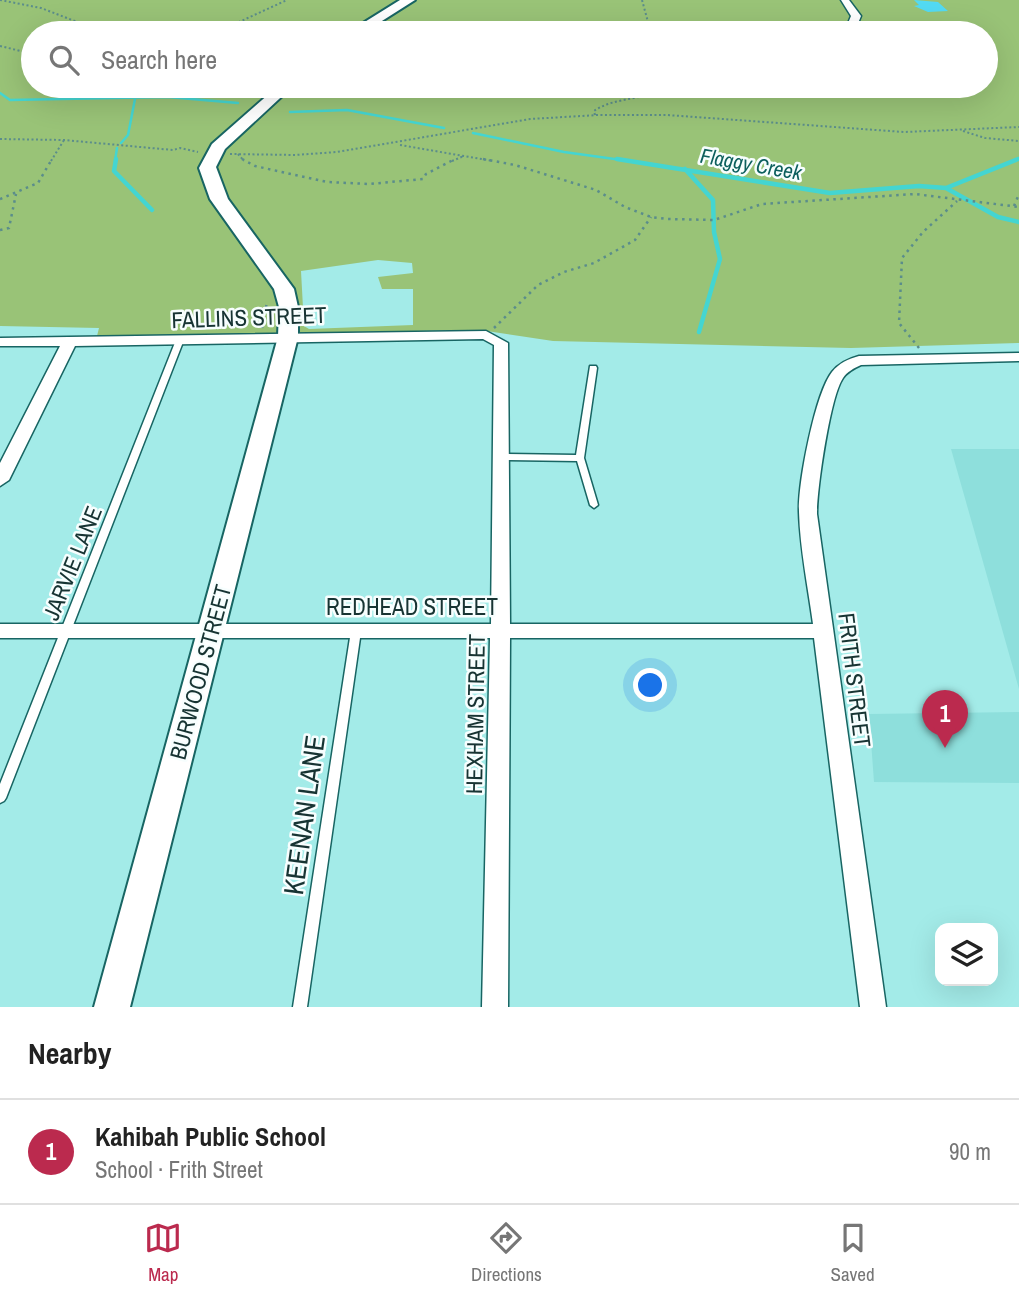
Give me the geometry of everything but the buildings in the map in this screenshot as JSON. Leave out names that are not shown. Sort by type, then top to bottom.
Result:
[{"type":"main road","points":[[374,21],[409,0]]},
{"type":"main road","points":[[221,158],[237,132],[273,98]]},
{"type":"main road","name":"BURWOOD STREET","points":[[111,1007],[288,337],[290,311],[285,291],[269,263],[212,189],[221,158]]},
{"type":"street","points":[[845,0],[856,16],[854,21]]},
{"type":"street","name":"FALLINS STREET","points":[[0,342],[492,337]]},
{"type":"street","name":"HEXHAM STREET","points":[[492,337],[503,346],[495,1007]]},
{"type":"street","points":[[0,480],[70,342]]},
{"type":"street","points":[[927,358],[1019,358]]},
{"type":"street","name":"FRITH STREET","points":[[873,1007],[808,514],[808,489],[835,376],[845,366],[874,359],[927,358]]},
{"type":"street","name":"REDHEAD STREET","points":[[0,631],[824,631]]},
{"type":"lane","name":"JARVIE LANE","points":[[0,798],[180,342]]},
{"type":"lane","points":[[593,368],[580,458],[594,505]]},
{"type":"lane","points":[[502,457],[580,458]]},
{"type":"lane","name":"KEENAN LANE","points":[[300,1007],[356,631]]},
{"type":"path","points":[[0,0],[37,6],[79,21]]},
{"type":"path","points":[[37,6],[39,0]]},
{"type":"path","points":[[241,21],[278,7],[287,0]]},
{"type":"path","points":[[642,0],[648,21]]},
{"type":"path","points":[[0,46],[21,51]]},
{"type":"path","points":[[595,115],[594,111],[600,105],[616,98]]},
{"type":"path","points":[[221,158],[316,154],[394,144],[464,129],[595,115],[667,115],[904,132],[1019,127]]},
{"type":"path","points":[[959,130],[985,138],[1019,141]]},
{"type":"path","points":[[0,139],[64,140],[188,149],[191,152],[317,180],[401,183],[423,178],[426,174],[445,167],[450,160],[466,155]]},
{"type":"path","points":[[0,200],[38,183],[64,140]]},
{"type":"path","points":[[394,144],[515,165],[596,190],[625,207],[651,217],[714,220],[762,204],[915,194],[1019,207]]},
{"type":"path","points":[[0,230],[9,228],[16,193]]},
{"type":"path","points":[[1014,206],[1019,194]]},
{"type":"path","points":[[927,358],[899,323],[902,258],[923,232],[957,201]]},
{"type":"path","points":[[492,337],[538,285],[564,272],[594,263],[635,240],[651,217]]},
{"type":"shaded area","points":[[951,449],[1019,449],[1019,689]]},
{"type":"shaded area","points":[[1019,712],[1019,783],[874,782],[869,714]]},
{"type":"green space","points":[[0,0],[1019,0],[1019,343],[851,348],[553,341],[480,330],[97,336],[99,328],[0,326]],"holes":[[[378,260],[412,263],[413,273],[378,277],[382,289],[413,289],[413,325],[309,329],[304,326],[301,271]]]},
{"type":"waterway","name":"Flaggy Creek","points":[[0,93],[10,100],[115,98]]},
{"type":"waterway","name":"Flaggy Creek","points":[[180,98],[238,103]]},
{"type":"waterway","points":[[121,143],[128,135],[135,99]]},
{"type":"waterway","name":"Flaggy Creek","points":[[290,112],[347,110],[444,128]]},
{"type":"waterway","name":"Flaggy Creek","points":[[473,133],[564,152],[629,161]]},
{"type":"waterway","points":[[115,161],[117,148]]},
{"type":"waterway","points":[[116,159],[114,171],[152,210]]},
{"type":"waterway","name":"Flaggy Creek","points":[[617,159],[686,170]]},
{"type":"waterway","points":[[1013,161],[1018,159]]},
{"type":"waterway","points":[[1013,161],[1019,159]]},
{"type":"waterway","points":[[946,188],[1013,161]]},
{"type":"waterway","name":"Flaggy Creek","points":[[686,170],[830,193],[919,186],[946,188]]},
{"type":"waterway","points":[[686,170],[713,200],[714,232],[720,259],[699,332]]},
{"type":"waterway","name":"Flaggy Creek","points":[[946,188],[998,217],[1019,222]]},
{"type":"place","name":"Kahibah Public School","points":[[945,748]]}]
